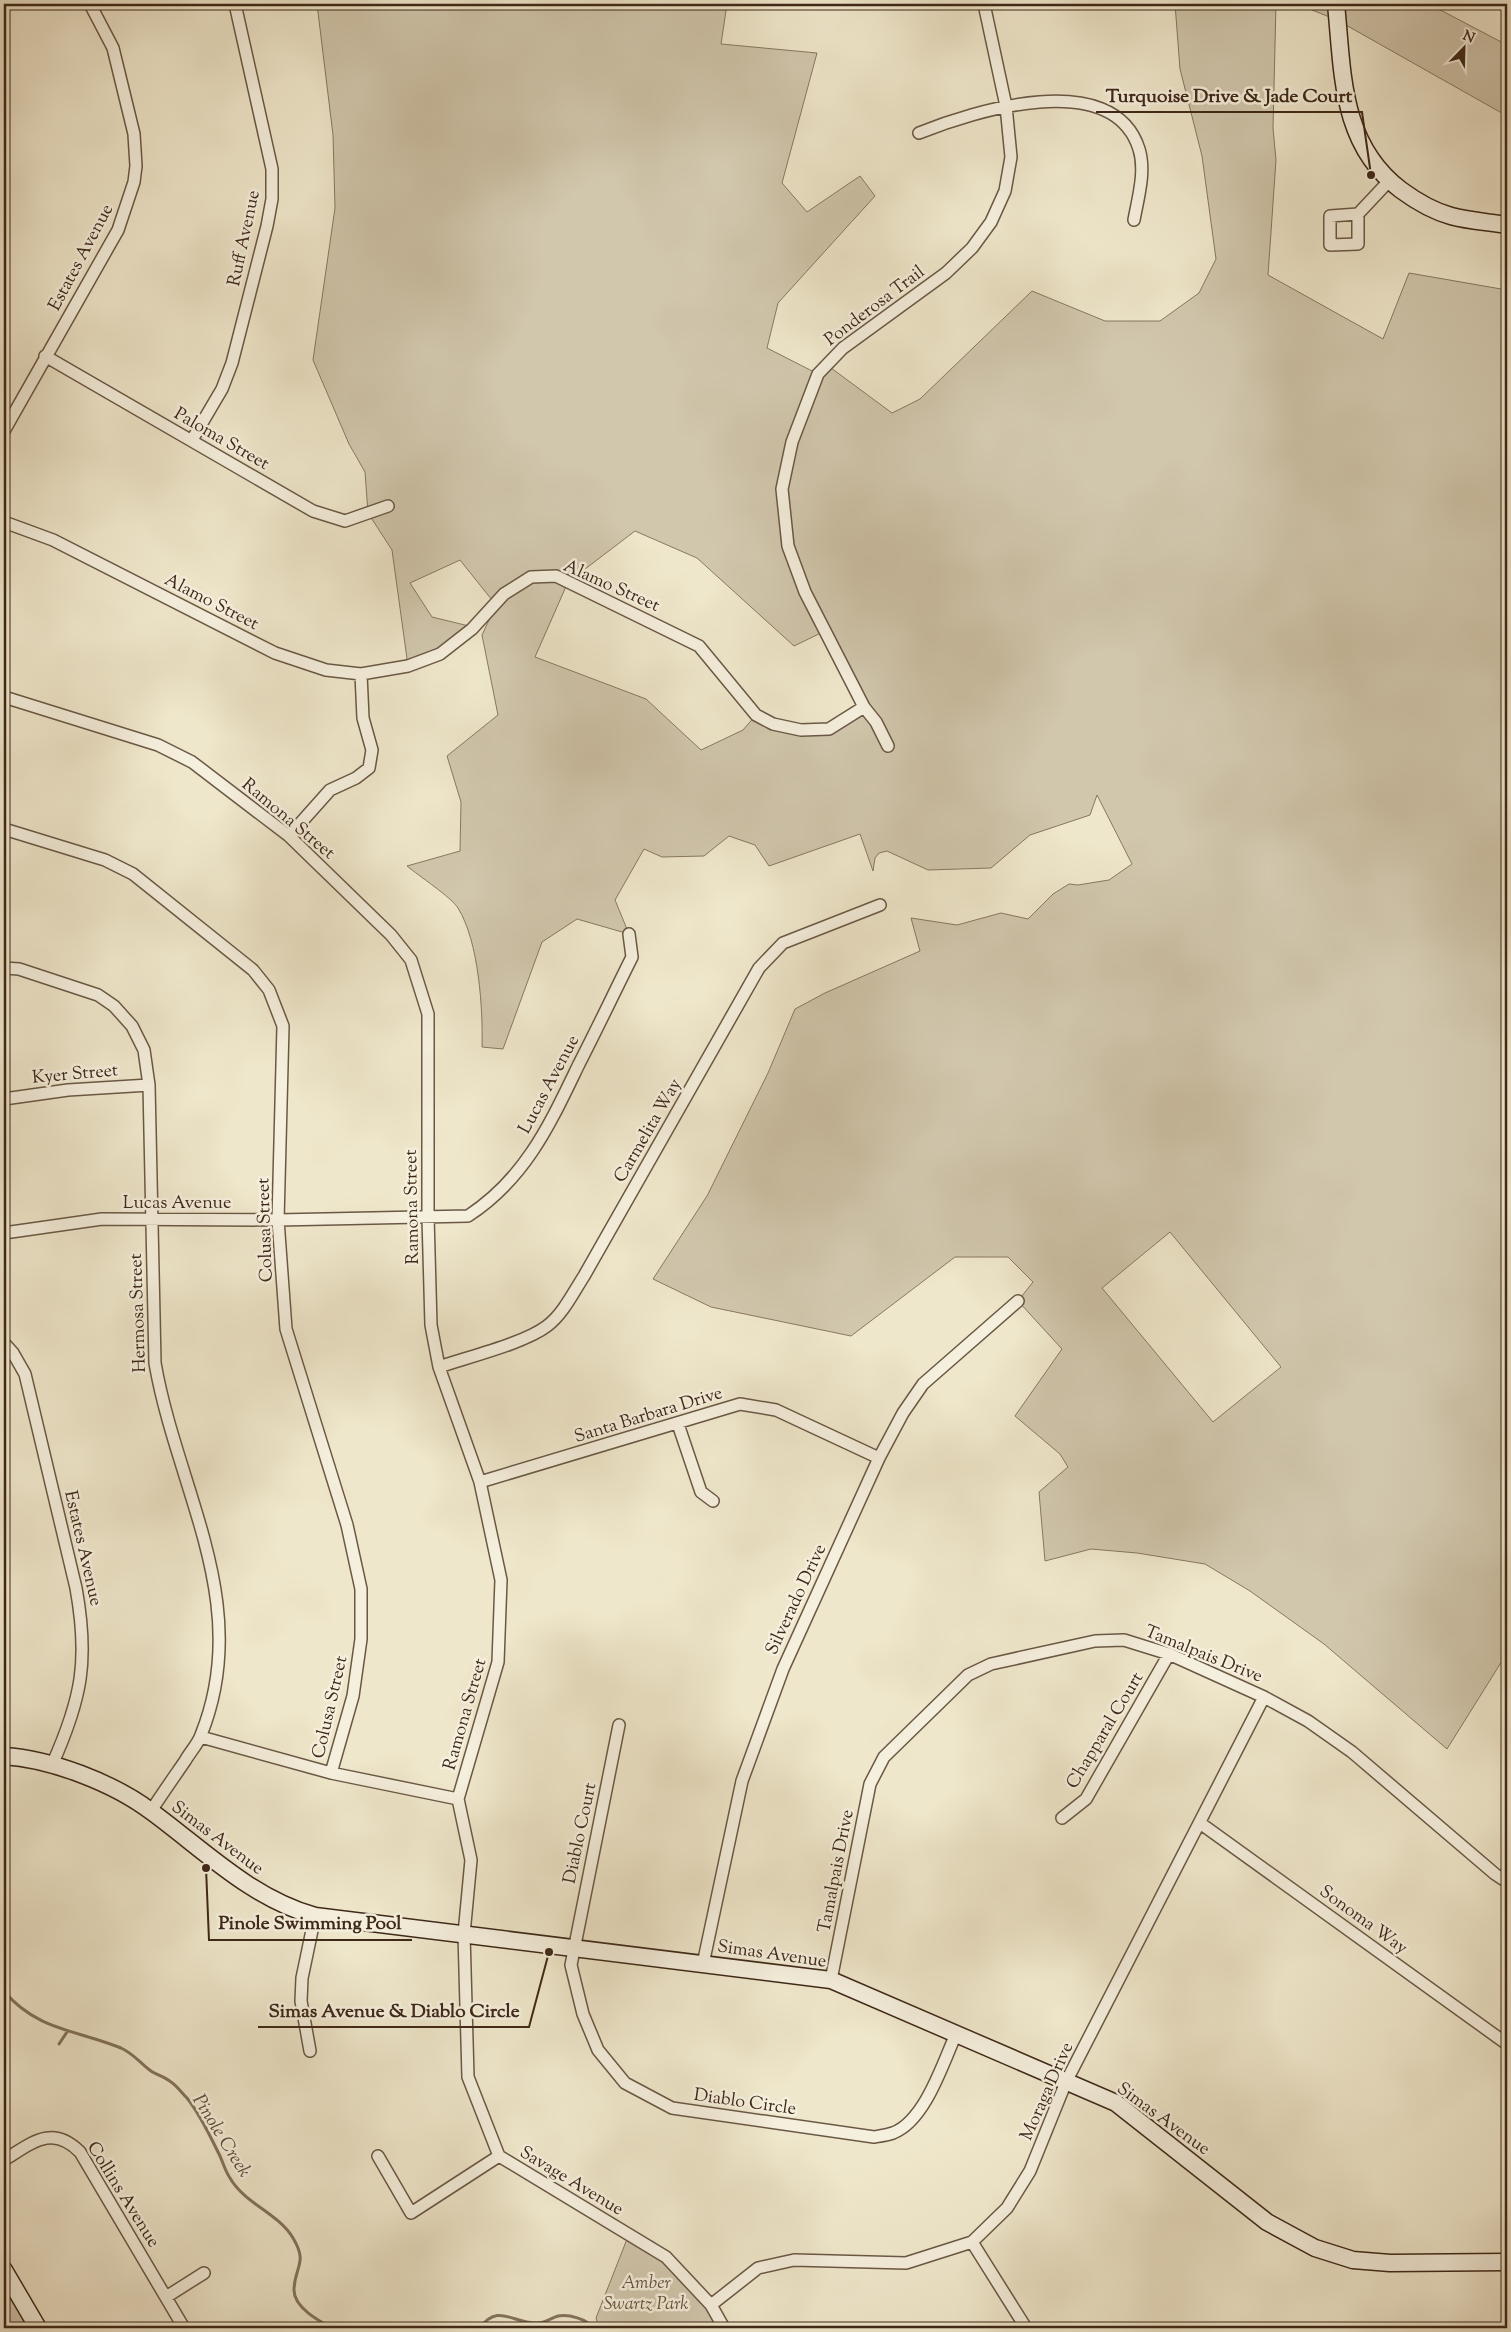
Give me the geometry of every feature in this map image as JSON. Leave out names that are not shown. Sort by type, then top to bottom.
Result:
[{"type":"street","name":"Estates Avenue","points":[[4,431],[118,230],[134,182],[136,166],[134,134],[113,48],[90,4]]},
{"type":"street","name":"Ruff Avenue","points":[[192,440],[222,389],[232,363],[267,226],[272,199],[272,169],[235,4]]},
{"type":"street","name":"Ponderosa Trail","points":[[888,746],[876,722],[864,707],[805,592],[788,546],[782,489],[792,442],[808,398],[823,369],[843,348],[946,273],[972,248],[991,222],[1005,191],[1011,157],[1006,106],[984,4]]},
{"type":"street","points":[[1336,4],[1344,90],[1352,125],[1372,163],[1389,181],[1419,203],[1451,216],[1507,225]]},
{"type":"street","points":[[919,132],[965,115],[1006,106],[1053,101],[1093,106],[1110,113],[1123,123],[1134,136],[1142,161],[1134,220]]},
{"type":"street","points":[[1358,214],[1389,181]]},
{"type":"street","name":"Paloma Street","points":[[45,356],[313,511],[345,520],[388,506]]},
{"type":"street","name":"Alamo Street","points":[[4,522],[54,540],[275,653],[326,670],[361,674],[408,666],[440,654],[472,629],[504,594],[531,577],[556,576],[699,646],[721,671],[738,696],[756,715],[773,724],[801,730],[829,729],[864,707]]},
{"type":"street","points":[[290,836],[330,790],[356,778],[369,768],[372,750],[363,718],[361,674]]},
{"type":"street","name":"Ramona Street","points":[[4,697],[158,745],[192,762],[290,836],[391,935],[411,960],[428,1014],[428,1217],[431,1326],[439,1367],[480,1482],[501,1580],[498,1662],[458,1799],[471,1860],[464,1934]]},
{"type":"street","name":"Colusa Street","points":[[4,829],[105,860],[133,874],[254,970],[269,990],[283,1026],[278,1220],[286,1329],[347,1525],[361,1589],[361,1639],[353,1696],[331,1772]]},
{"type":"street","name":"Carmelita Way","points":[[439,1367],[532,1334],[548,1325],[564,1308],[584,1276],[759,968],[783,943],[880,905]]},
{"type":"street","name":"Lucas Avenue","points":[[4,1233],[102,1219],[278,1220],[468,1216],[490,1202],[508,1183],[544,1135],[632,958],[630,934]]},
{"type":"street","name":"Hermosa Street","points":[[4,968],[19,969],[98,995],[114,1006],[132,1026],[144,1050],[149,1085],[154,1363],[160,1391],[208,1549],[218,1598],[220,1650],[214,1695],[201,1737],[150,1811]]},
{"type":"street","name":"Kyer Street","points":[[4,1099],[60,1091],[149,1085]]},
{"type":"street","name":"Silverado Drive","points":[[703,1964],[742,1781],[782,1669],[879,1458],[903,1413],[923,1384],[1018,1301]]},
{"type":"street","name":"Estates Avenue","points":[[4,1344],[13,1353],[25,1374],[76,1588],[82,1624],[83,1662],[78,1693],[69,1726],[52,1765]]},
{"type":"street","name":"Santa Barbara Drive","points":[[480,1482],[740,1404],[776,1410],[879,1458]]},
{"type":"street","points":[[678,1424],[701,1492],[713,1501]]},
{"type":"street","name":"Tamalpais Drive","points":[[830,1980],[870,1784],[884,1757],[968,1675],[991,1664],[1095,1641],[1124,1640],[1169,1654],[1264,1697],[1308,1721],[1352,1752],[1495,1874],[1507,1882]]},
{"type":"street","name":"Chapparal Court","points":[[1062,1818],[1086,1799],[1169,1654]]},
{"type":"street","name":"Moraga Drive","points":[[711,2305],[758,2268],[794,2260],[906,2263],[972,2242],[1007,2208],[1030,2171],[1066,2082],[1264,1697]]},
{"type":"street","name":"Diablo Court","points":[[573,1948],[619,1725]]},
{"type":"street","points":[[201,1737],[331,1772],[458,1799]]},
{"type":"street","name":"Simas Avenue","points":[[4,1756],[25,1757],[107,1786],[150,1811],[227,1872],[250,1887],[296,1911],[315,1916],[830,1980],[1116,2103],[1267,2222],[1315,2248],[1353,2260],[1372,2262],[1507,2262]]},
{"type":"street","name":"Sonoma Way","points":[[1200,1823],[1507,2044]]},
{"type":"street","points":[[310,2051],[301,2001],[302,1978],[315,1916]]},
{"type":"street","name":"Savage Avenue","points":[[464,1934],[468,2076],[498,2156],[666,2257],[711,2305],[724,2328]]},
{"type":"street","name":"Diablo Circle","points":[[573,1948],[571,1965],[583,2014],[598,2050],[625,2083],[672,2108],[874,2137],[894,2133],[915,2116],[935,2082],[956,2034]]},
{"type":"street","name":"Collins Avenue","points":[[4,2160],[47,2137],[60,2138],[71,2143],[80,2152],[184,2328]]},
{"type":"street","points":[[378,2156],[411,2213],[498,2156]]},
{"type":"street","points":[[972,2242],[1026,2328]]},
{"type":"street","points":[[4,2270],[38,2328]]},
{"type":"street","points":[[166,2297],[204,2273]]},
{"type":"green space","points":[[317,4],[727,4],[721,44],[817,53],[782,183],[807,212],[860,176],[875,196],[778,303],[767,348],[818,374],[827,365],[892,413],[920,399],[1032,291],[1105,321],[1160,321],[1199,293],[1216,259],[1202,156],[1180,69],[1175,4],[1276,4],[1273,128],[1276,160],[1268,275],[1383,339],[1409,273],[1507,290],[1507,1653],[1447,1749],[1324,1644],[1250,1591],[1205,1564],[1137,1553],[1091,1549],[1045,1561],[1039,1492],[1068,1467],[1060,1454],[1015,1416],[1062,1349],[1018,1301],[1033,1282],[1008,1257],[955,1257],[851,1336],[711,1307],[653,1279],[707,1196],[768,1073],[795,1009],[825,993],[920,951],[911,918],[957,925],[1001,913],[1028,919],[1053,894],[1069,884],[1078,885],[1109,880],[1132,864],[1097,795],[1090,815],[1030,835],[991,868],[928,870],[887,851],[879,853],[875,858],[873,871],[860,834],[769,866],[755,845],[729,836],[704,856],[662,857],[644,849],[615,900],[629,934],[577,919],[542,942],[503,1049],[482,1047],[482,1014],[478,976],[471,939],[465,922],[454,903],[407,866],[460,851],[461,802],[447,756],[498,715],[482,635],[496,605],[460,560],[410,583],[432,617],[469,626],[440,654],[408,666],[392,550],[368,513],[365,472],[349,444],[313,360],[335,208],[333,135]],"holes":[[[635,531],[697,558],[794,646],[825,631],[864,707],[829,729],[773,724],[756,715],[743,730],[701,750],[646,699],[535,657],[568,582]],[[1170,1232],[1281,1367],[1213,1422],[1102,1288]]]},
{"type":"green space","points":[[1297,4],[1429,4],[1507,45],[1507,116],[1337,20]]},
{"type":"green space","name":"Amber Swartz Park","points":[[629,2234],[662,2258],[725,2328],[599,2328],[596,2318]]},
{"type":"green space","points":[[4,2283],[30,2328],[4,2328]]},
{"type":"waterway","name":"Pinole Creek","points":[[4,1991],[16,2004],[43,2021],[126,2050],[151,2071],[169,2080],[187,2098],[200,2118],[236,2187],[287,2229],[293,2238],[300,2253],[300,2264],[294,2289],[295,2296],[308,2313],[332,2328]]},
{"type":"waterway","points":[[59,2044],[67,2032]]},
{"type":"waterway","name":"Pinole Creek","points":[[480,2328],[487,2321],[499,2315],[539,2323],[558,2316],[567,2316],[582,2320],[593,2328]]},
{"type":"place","name":"Turquoise Drive & Jade Court","points":[[1371,175]]},
{"type":"place","name":"Pinole Swimming Pool","points":[[206,1868]]},
{"type":"place","name":"Simas Avenue & Diablo Circle","points":[[549,1952]]}]
